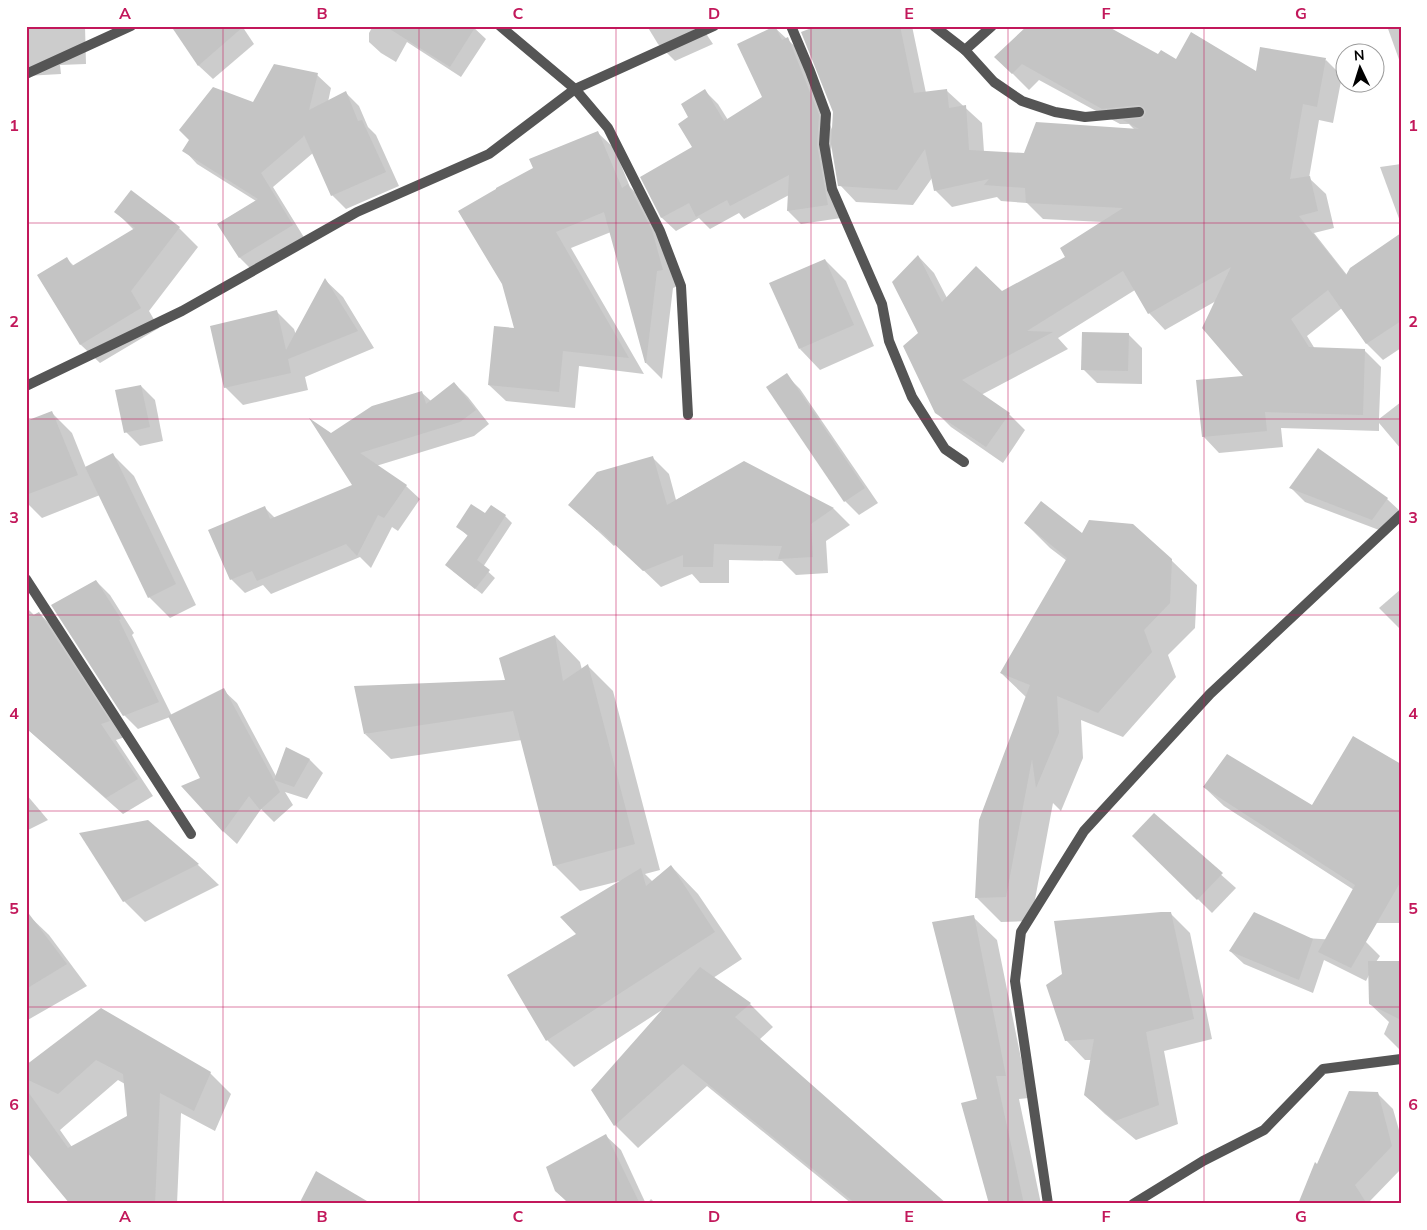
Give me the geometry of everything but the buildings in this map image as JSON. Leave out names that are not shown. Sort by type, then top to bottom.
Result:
[{"type":"street","points":[[26,74],[131,26]]},
{"type":"street","points":[[500,26],[575,88],[608,128],[660,231],[680,286],[688,415]]},
{"type":"street","points":[[26,386],[182,311],[357,212],[489,154],[575,88],[714,26]]},
{"type":"street","points":[[791,26],[826,114],[824,144],[832,190],[882,304],[889,341],[912,397],[945,449],[964,462]]},
{"type":"street","points":[[934,26],[965,50],[994,82],[1022,102],[1055,112],[1085,117],[1139,112]]},
{"type":"street","points":[[965,50],[992,26]]},
{"type":"street","points":[[1048,1204],[1015,981],[1021,932],[1084,831],[1210,694],[1401,514]]},
{"type":"street","points":[[26,579],[191,834]]},
{"type":"street","points":[[1133,1204],[1203,1161],[1264,1130],[1323,1069],[1401,1059]]}]
